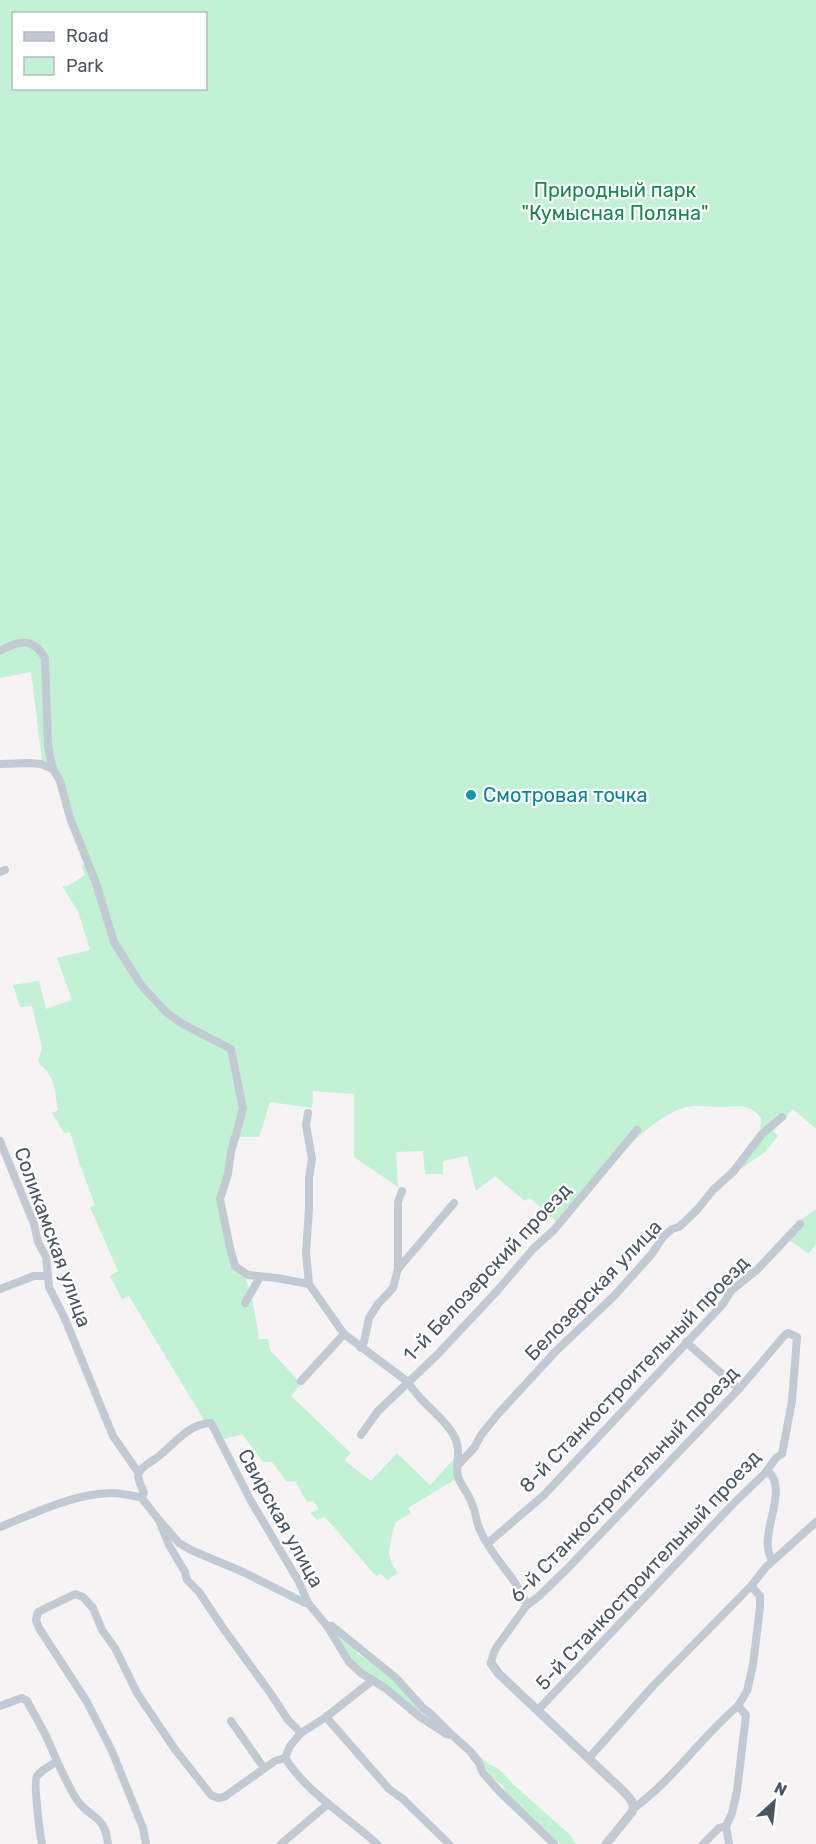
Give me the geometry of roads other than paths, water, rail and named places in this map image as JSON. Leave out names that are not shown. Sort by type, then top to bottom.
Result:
[{"type":"street","points":[[0,651],[26,642],[34,644],[45,658],[48,746],[53,769],[60,781],[70,818],[96,883],[114,942],[141,986],[166,1013],[231,1049],[243,1109],[220,1199],[235,1266],[248,1275],[309,1284]]},
{"type":"street","points":[[0,764],[41,764],[53,769]]},
{"type":"street","points":[[308,1113],[306,1125],[312,1159],[306,1253],[309,1284],[344,1334],[408,1382],[412,1389],[444,1420],[458,1445],[459,1479],[472,1503],[479,1529],[514,1580],[527,1605]]},
{"type":"street","name":"Белозерская улица","points":[[458,1465],[474,1448],[498,1414],[557,1350],[614,1296],[651,1255],[663,1237],[672,1229],[679,1227],[697,1210],[713,1190],[733,1172],[762,1134],[782,1116]]},
{"type":"street","name":"1-й Белозерский проезд","points":[[361,1435],[378,1411],[497,1291],[533,1249],[554,1230],[636,1130]]},
{"type":"street","name":"Соликамская улица","points":[[0,1141],[34,1224],[38,1242],[46,1257],[49,1287],[65,1319],[113,1436],[138,1472]]},
{"type":"street","points":[[361,1348],[369,1318],[393,1288],[398,1269],[398,1202],[402,1191]]},
{"type":"street","points":[[398,1269],[454,1203]]},
{"type":"street","name":"8-й Станкостроительный проезд","points":[[488,1543],[544,1495],[723,1304],[731,1291],[758,1269],[800,1224]]},
{"type":"street","points":[[0,1289],[34,1276],[47,1276]]},
{"type":"street","points":[[245,1303],[260,1277]]},
{"type":"street","name":"6-й Станкостроительный проезд","points":[[491,1663],[498,1645],[527,1605],[567,1569],[739,1389],[789,1333],[797,1337],[798,1343],[794,1360],[792,1401],[782,1454]]},
{"type":"street","points":[[301,1381],[344,1334]]},
{"type":"street","points":[[686,1342],[739,1389]]},
{"type":"street","name":"Свирская улица","points":[[138,1472],[193,1428],[211,1423],[232,1466],[299,1582],[308,1603],[327,1626],[349,1662],[420,1716],[446,1734],[452,1735]]},
{"type":"street","name":"5-й Станкостроительный проезд","points":[[538,1710],[782,1454]]},
{"type":"street","points":[[138,1472],[144,1494],[141,1497]]},
{"type":"street","points":[[765,1473],[771,1474],[776,1484],[768,1553],[772,1560]]},
{"type":"street","points":[[0,1527],[57,1503],[106,1493],[123,1493],[141,1497],[159,1520],[187,1580],[199,1592],[288,1720],[301,1734]]},
{"type":"street","points":[[159,1520],[179,1543],[191,1550],[308,1603]]},
{"type":"street","points":[[589,1758],[653,1686],[751,1586],[772,1560],[816,1522]]},
{"type":"street","points":[[606,1844],[628,1819],[634,1808],[651,1795],[738,1706],[747,1691],[753,1665],[760,1607],[760,1596],[751,1586]]},
{"type":"street","points":[[146,1844],[143,1828],[112,1751],[87,1702],[39,1628],[36,1620],[38,1612],[75,1594],[83,1597],[93,1608],[102,1630],[115,1648],[137,1693],[174,1748],[211,1795],[218,1798],[224,1797],[264,1768],[285,1758]]},
{"type":"street","name":"Свирская улица","points":[[327,1626],[332,1626],[395,1677],[423,1708],[470,1751],[483,1773],[498,1790],[554,1844]]},
{"type":"street","points":[[491,1663],[499,1674],[622,1790],[634,1808]]},
{"type":"street","points":[[285,1758],[290,1746],[301,1734],[374,1680]]},
{"type":"street","points":[[0,1706],[22,1698],[27,1701],[56,1762],[78,1801],[101,1822],[107,1834],[108,1844]]},
{"type":"street","points":[[729,1844],[726,1826],[732,1813],[737,1791],[742,1737],[746,1720],[746,1715],[738,1706]]},
{"type":"street","points":[[326,1717],[389,1789],[403,1798],[449,1844]]},
{"type":"street","points":[[231,1721],[264,1768]]},
{"type":"street","points":[[285,1758],[328,1804],[377,1844]]},
{"type":"street","points":[[42,1844],[34,1782],[38,1775],[56,1762]]},
{"type":"street","points":[[281,1844],[328,1804]]},
{"type":"street","points":[[703,1844],[718,1828],[726,1826]]},
{"type":"place","name":"Смотровая точка","points":[[471,795]]},
{"type":"park label","name":"Природный парк \"Кумысная Поляна\"","points":[[615,202]]}]
